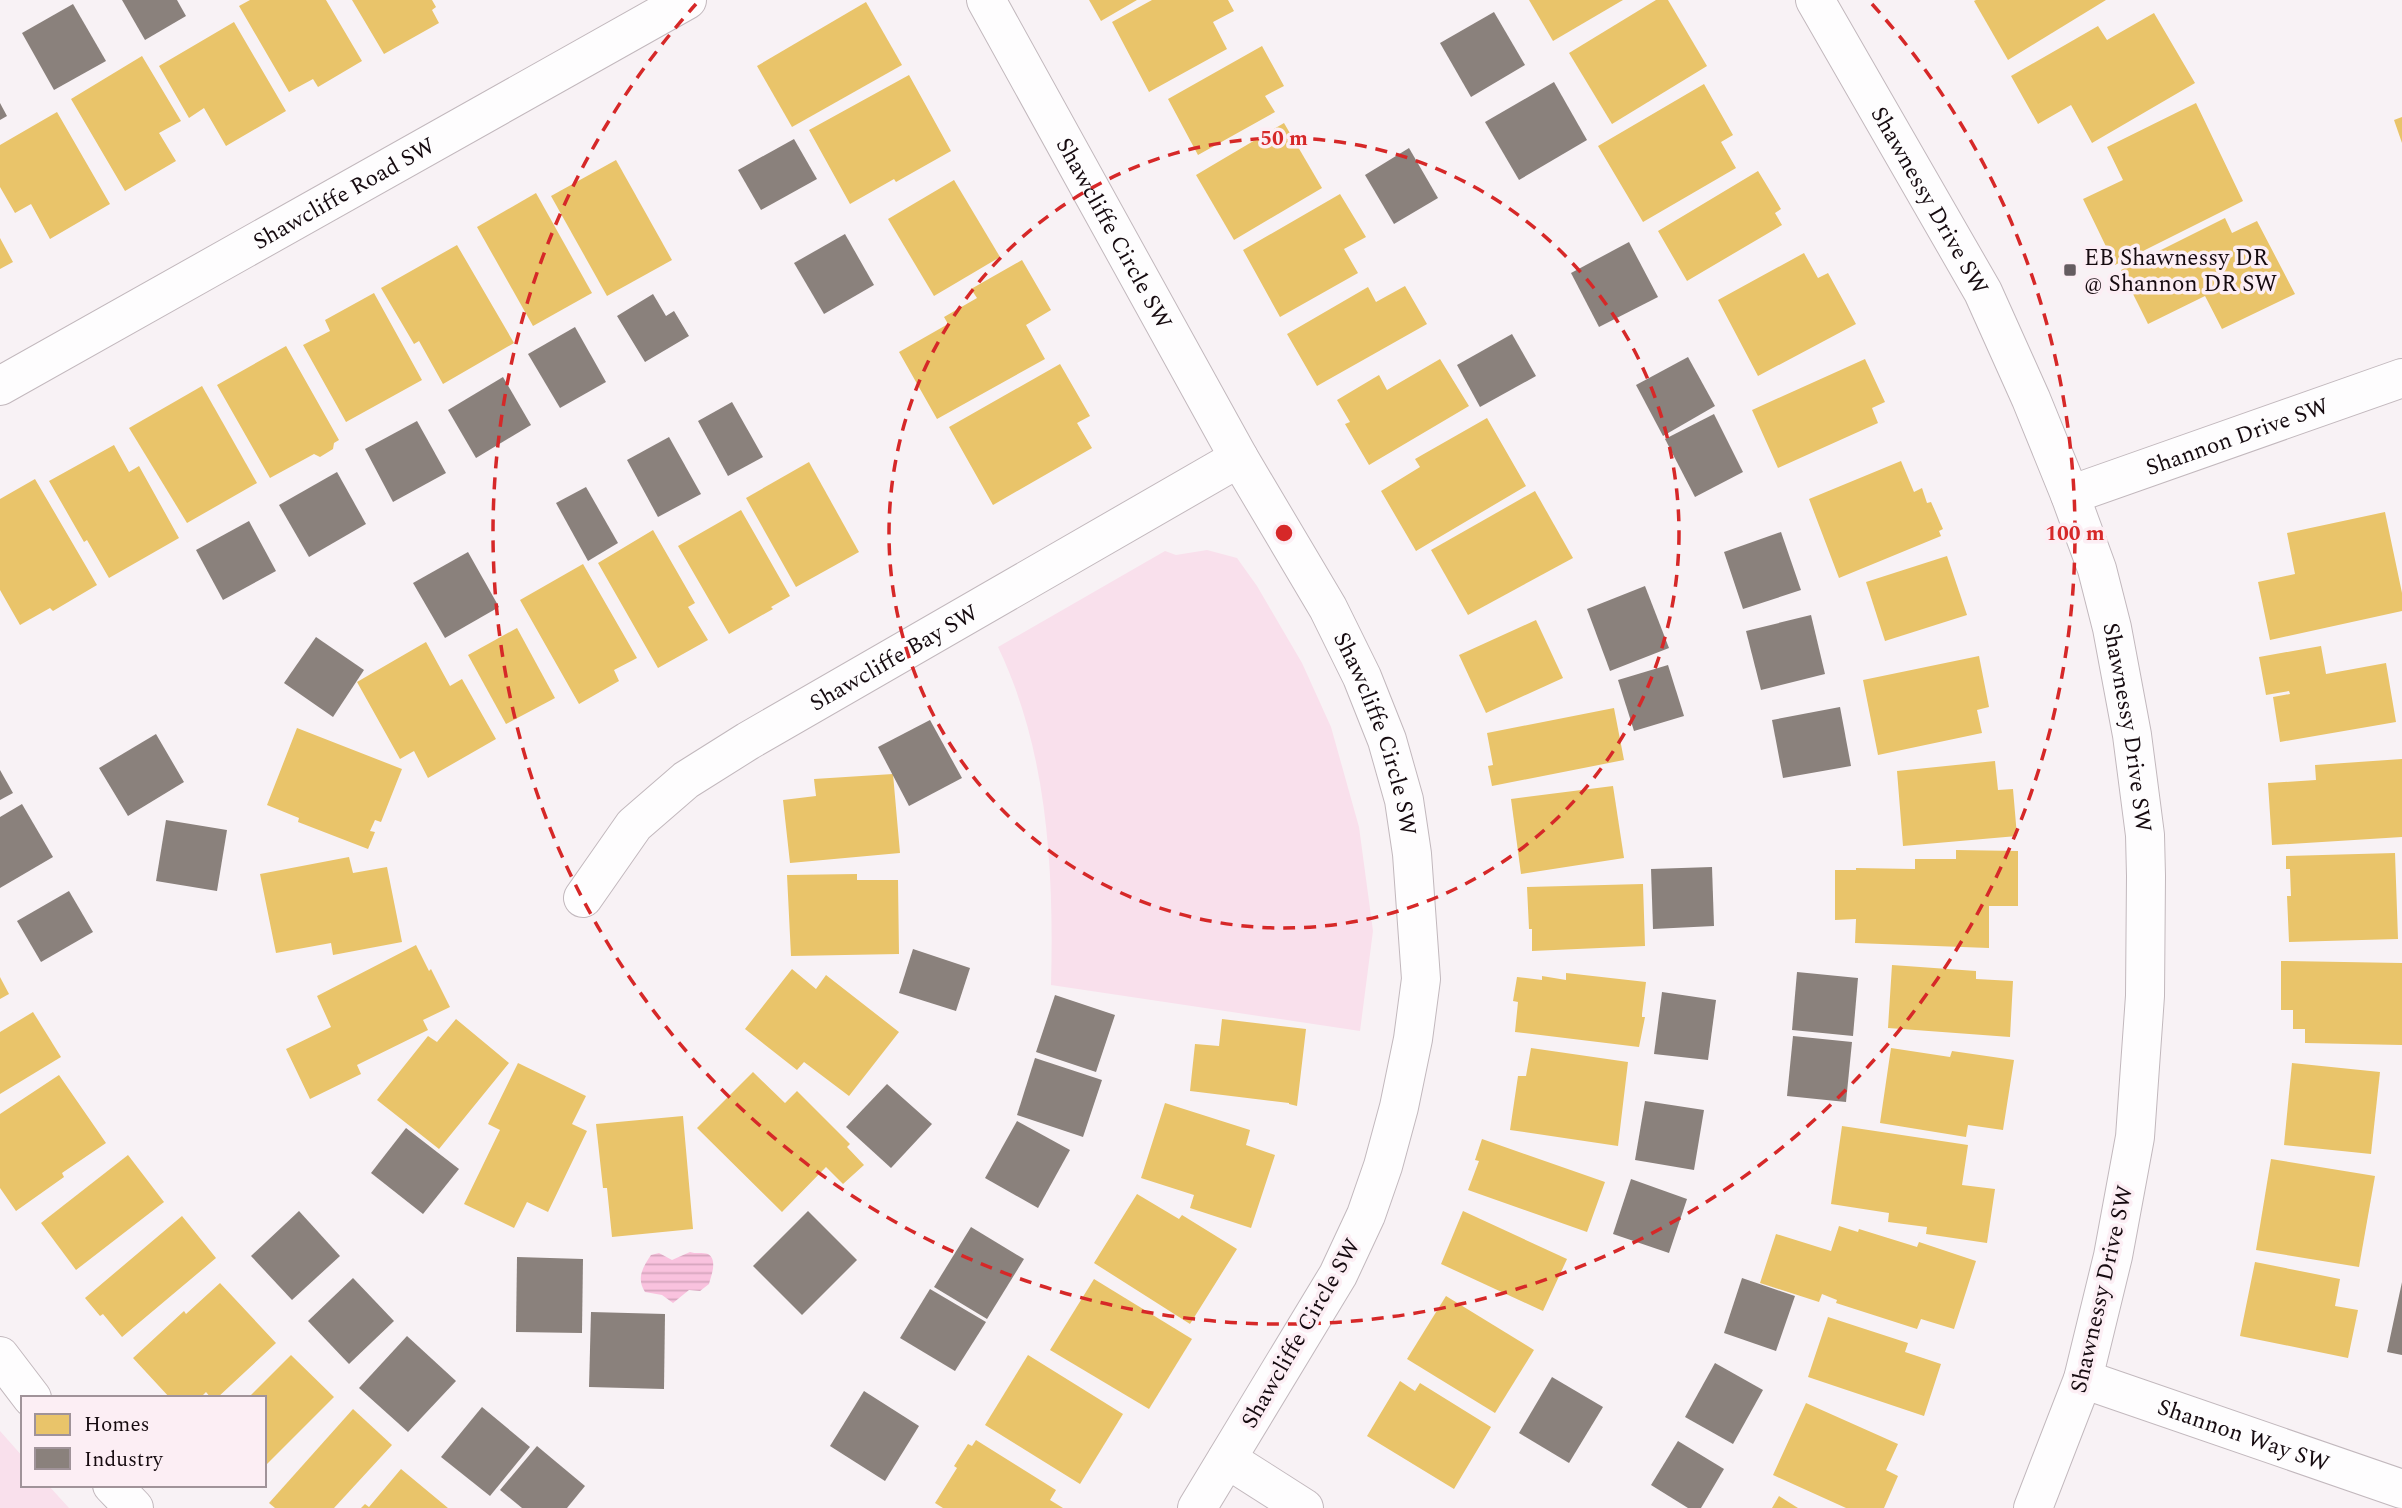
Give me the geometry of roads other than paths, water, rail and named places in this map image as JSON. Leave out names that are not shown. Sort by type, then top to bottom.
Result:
[{"type":"street","name":"Shawcliffe Road SW","points":[[0,386],[687,0]]},
{"type":"street","name":"Shawcliffe Circle SW","points":[[986,0],[1239,458],[1328,608],[1362,677],[1387,740],[1404,800],[1412,854],[1421,979],[1413,1039],[1383,1166],[1366,1215],[1338,1275],[1197,1508]]},
{"type":"street","name":"Shawnessy Drive SW","points":[[1815,0],[1983,292],[2031,399],[2097,569],[2112,628],[2132,735],[2145,835],[2146,876],[2146,996],[2135,1137],[2113,1256],[2084,1379],[2033,1508]]},
{"type":"street","name":"Shannon Drive SW","points":[[2070,495],[2402,379]]},
{"type":"street","name":"Shawcliffe Bay SW","points":[[583,898],[634,825],[686,779],[1239,458]]},
{"type":"street","points":[[0,1356],[30,1396]]},
{"type":"street","name":"Shannon Way SW","points":[[2084,1379],[2402,1489]]},
{"type":"street","points":[[1227,1459],[1304,1508]]},
{"type":"street","points":[[114,1487],[134,1508]]},
{"type":"place","name":"EB Shawnessy DR @ Shannon DR SW","points":[[2070,270]]}]
